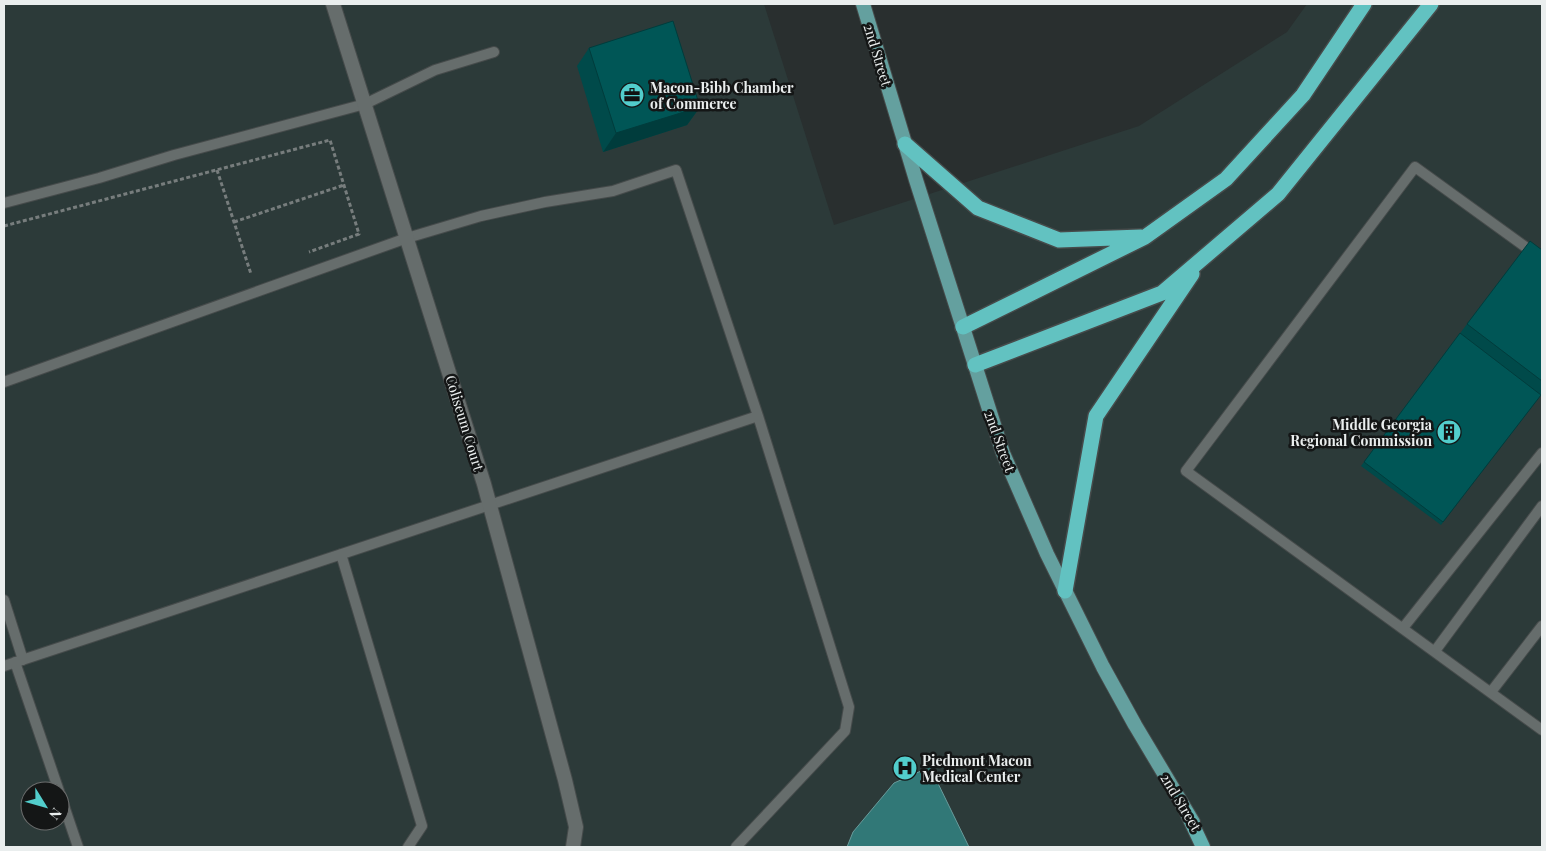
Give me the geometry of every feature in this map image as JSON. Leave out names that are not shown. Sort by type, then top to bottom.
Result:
[{"type":"highway","points":[[963,327],[1145,237],[1226,179],[1304,95],[1364,4]]},
{"type":"highway","points":[[975,365],[1162,293],[1278,194],[1430,4]]},
{"type":"highway","points":[[905,144],[978,208],[1059,240],[1145,237]]},
{"type":"highway","points":[[1065,591],[1096,416],[1202,259]]},
{"type":"highway","points":[[1187,813],[1203,847]]},
{"type":"main road","name":"2nd Street","points":[[863,4],[905,144],[1003,453],[1047,554],[1103,667],[1130,717],[1209,847]]},
{"type":"street","name":"Coliseum Court","points":[[333,4],[490,505],[565,780],[576,826],[573,847]]},
{"type":"lane","points":[[4,203],[365,104],[434,70],[494,52]]},
{"type":"lane","points":[[1542,259],[1415,167],[1186,472],[1542,729]]},
{"type":"lane","points":[[4,382],[407,238],[481,216],[545,202],[613,191],[676,170],[758,416],[849,707],[845,731],[736,847]]},
{"type":"lane","points":[[4,666],[758,416]]},
{"type":"lane","points":[[1403,628],[1542,453]]},
{"type":"lane","points":[[1435,652],[1542,506]]},
{"type":"lane","points":[[341,554],[422,826],[408,847]]},
{"type":"lane","points":[[4,600],[19,661],[57,781]]},
{"type":"lane","points":[[1490,692],[1542,626]]},
{"type":"lane","points":[[70,823],[78,847]]},
{"type":"path","points":[[4,226],[330,140],[359,234],[305,254]]},
{"type":"path","points":[[217,170],[251,274],[260,271]]},
{"type":"path","points":[[234,222],[344,185]]},
{"type":"shaded area","points":[[4,4],[764,4],[834,225],[1139,126],[1287,32],[1307,4],[1542,4],[1542,847],[4,847]]},
{"type":"water","points":[[930,767],[969,847],[847,847],[853,832],[894,783]]},
{"type":"building","name":"Macon-Bibb Chamber of Commerce","points":[[673,21],[700,107],[616,133],[589,48]]},
{"type":"building","points":[[1530,241],[1542,250],[1542,381],[1467,324]]},
{"type":"building","name":"Middle Georgia Regional Commission","points":[[1460,333],[1541,395],[1443,522],[1364,462]]},
{"type":"place","name":"Macon-Bibb Chamber of Commerce","points":[[632,95]]},
{"type":"place","name":"Middle Georgia Regional Commission","points":[[1449,432]]},
{"type":"place","name":"Piedmont Macon Medical Center","points":[[905,768]]}]
